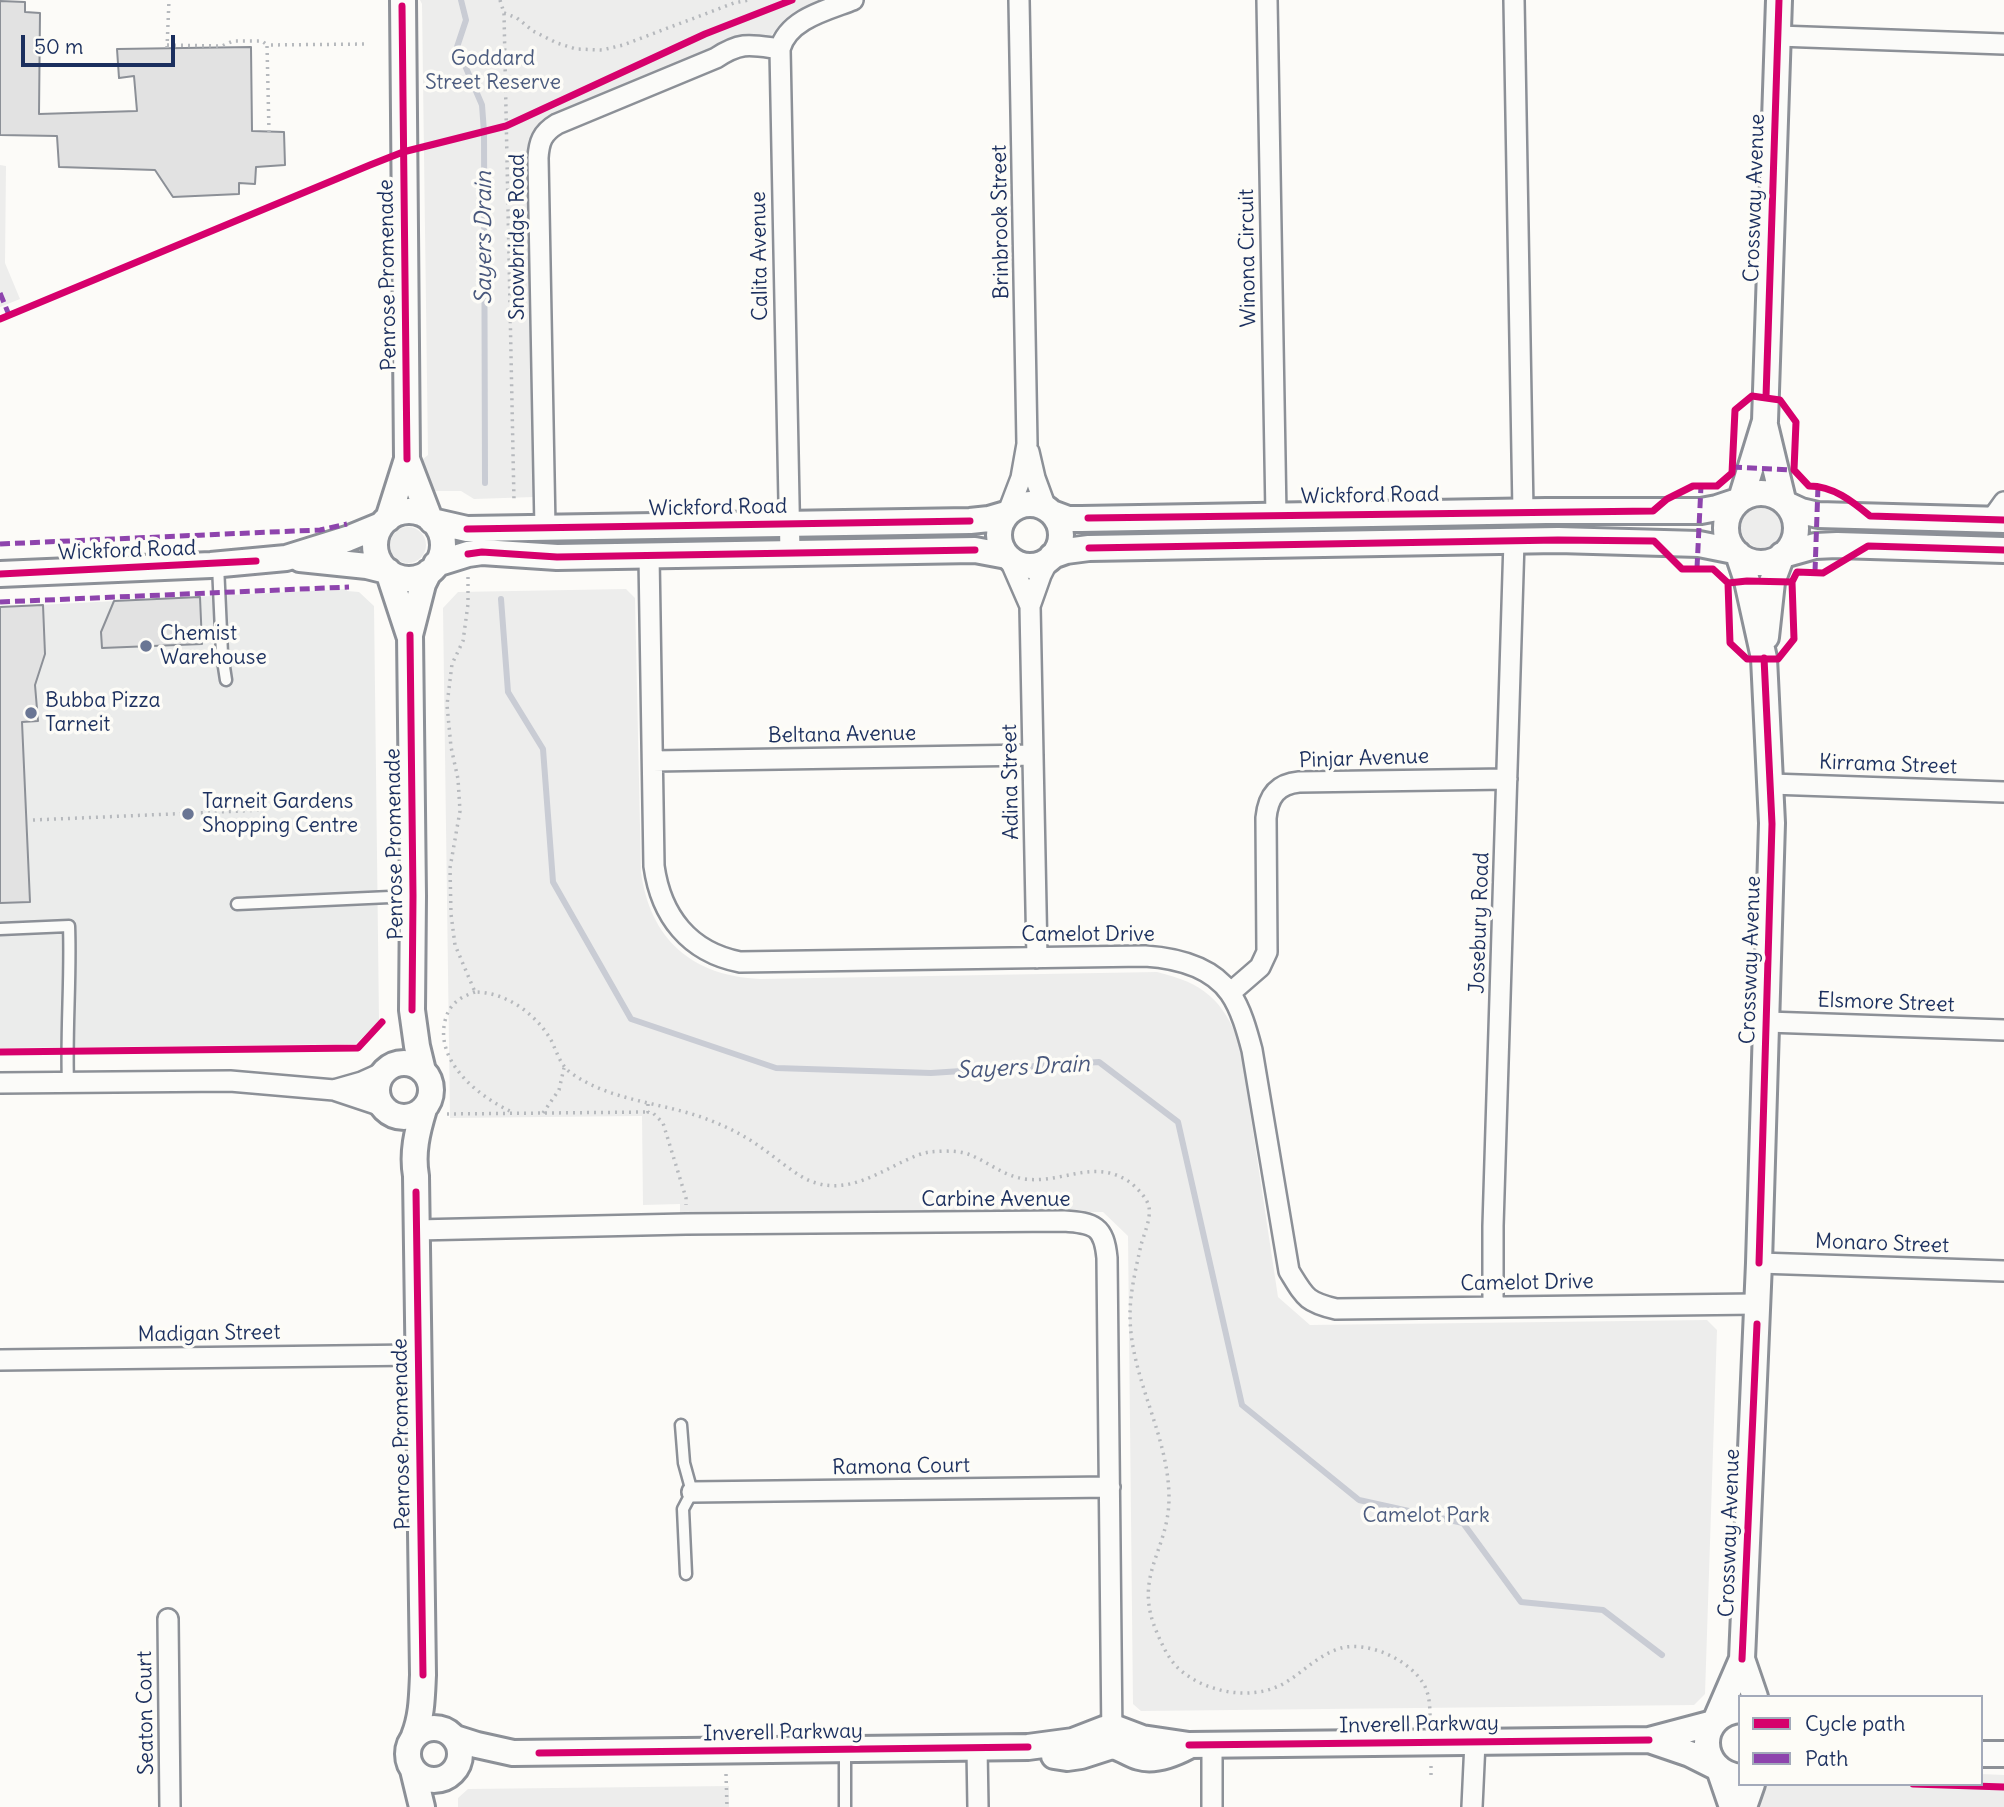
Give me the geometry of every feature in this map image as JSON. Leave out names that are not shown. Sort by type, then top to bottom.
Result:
[{"type":"street","points":[[780,48],[787,33],[799,23],[853,0]]},
{"type":"street","name":"Brinbrook Street","points":[[1007,513],[1021,478],[1027,444],[1019,0]]},
{"type":"street","name":"Winona Circuit","points":[[1267,0],[1276,516]]},
{"type":"street","points":[[1514,0],[1523,512]]},
{"type":"street","name":"Crossway Avenue","points":[[1740,500],[1765,421],[1779,0]]},
{"type":"street","name":"Penrose Promenade","points":[[385,522],[407,459],[402,2]]},
{"type":"street","points":[[1778,36],[2004,44]]},
{"type":"street","name":"Snowbridge Road","points":[[545,528],[538,158],[540,141],[546,131],[557,124],[716,58],[739,45],[780,48]]},
{"type":"street","name":"Calita Avenue","points":[[780,48],[790,553]]},
{"type":"street","name":"Snowbridge Road","points":[[716,58],[748,56],[779,69]]},
{"type":"street","name":"Crossway Avenue","points":[[1765,421],[1785,502]]},
{"type":"street","name":"Brinbrook Street","points":[[1027,444],[1035,478],[1049,511]]},
{"type":"street","name":"Penrose Promenade","points":[[407,459],[431,520]]},
{"type":"street","points":[[1736,552],[1730,543],[1726,527],[1730,511],[1740,500],[1756,493],[1765,493],[1801,512],[1818,515],[2000,514]]},
{"type":"street","name":"Wickford Road","points":[[1049,511],[1068,519],[1700,511],[1740,500]]},
{"type":"street","points":[[1783,555],[1792,544],[1796,530],[1794,517],[1785,502]]},
{"type":"street","points":[[1008,557],[999,540],[1001,522],[1007,513],[1026,504],[1037,505],[1049,511],[1060,530],[1057,549],[1050,558]]},
{"type":"street","points":[[433,568],[442,553],[442,540],[440,531],[431,520],[419,513],[408,511],[394,515],[385,522],[376,536],[379,561],[388,571],[405,578],[419,577],[433,568],[468,554],[482,552],[540,557],[975,550],[1008,557],[1018,564],[1029,566],[1082,549],[1514,541],[1654,541],[1699,544],[1736,552],[1760,563],[1815,546],[2004,550]]},
{"type":"street","name":"Wickford Road","points":[[431,520],[467,529],[970,521],[1007,513]]},
{"type":"street","points":[[1276,516],[1277,545]]},
{"type":"street","name":"Wickford Road","points":[[286,558],[347,539],[385,522]]},
{"type":"street","name":"Josebury Road","points":[[1493,1306],[1495,1147],[1514,541]]},
{"type":"street","name":"Crossway Avenue","points":[[1725,1771],[1708,1753],[1707,1745],[1710,1730],[1742,1659],[1759,1263],[1772,824],[1763,658],[1747,582],[1736,552]]},
{"type":"street","name":"Crossway Avenue","points":[[1763,658],[1772,582],[1783,555]]},
{"type":"street","name":"Camelot Drive","points":[[649,556],[654,866],[667,910],[678,926],[700,946],[713,954],[740,962],[1145,956],[1178,960],[1205,972],[1219,981],[1230,993],[1247,1030],[1289,1271],[1303,1295],[1316,1304],[1336,1309],[1757,1304]]},
{"type":"street","name":"Adina Street","points":[[1008,557],[1030,607],[1037,958]]},
{"type":"street","name":"Wickford Road","points":[[0,574],[218,564],[286,558],[348,563],[388,571]]},
{"type":"street","name":"Adina Street","points":[[1030,607],[1050,558]]},
{"type":"street","name":"Penrose Promenade","points":[[423,1071],[412,1010],[410,635],[423,584],[433,568]]},
{"type":"street","name":"Penrose Promenade","points":[[388,571],[410,635]]},
{"type":"street","name":"Beltana Avenue","points":[[653,761],[1033,755]]},
{"type":"street","name":"Pinjar Avenue","points":[[1230,993],[1260,967],[1267,952],[1266,818],[1269,801],[1279,789],[1299,782],[1507,779]]},
{"type":"street","name":"Kirrama Street","points":[[1771,784],[2004,792]]},
{"type":"street","name":"Penrose Promenade","points":[[384,1071],[401,1042],[412,1010]]},
{"type":"street","name":"Elsmore Street","points":[[1767,1022],[2004,1030]]},
{"type":"street","points":[[0,1083],[208,1080],[334,1090],[397,1116],[435,1111],[430,1080],[417,1066],[403,1062],[362,1082],[334,1090]]},
{"type":"street","points":[[384,1071],[377,1082],[376,1092],[384,1109]]},
{"type":"street","name":"Penrose Promenade","points":[[384,1109],[413,1159]]},
{"type":"street","name":"Penrose Promenade","points":[[414,1736],[419,1723],[423,1675],[416,1176],[413,1159],[417,1132],[435,1111]]},
{"type":"street","name":"Carbine Avenue","points":[[416,1230],[686,1224],[1064,1221],[1096,1227],[1103,1237],[1107,1258],[1112,1737]]},
{"type":"street","name":"Monaro Street","points":[[1759,1263],[2004,1270]]},
{"type":"street","name":"Madigan Street","points":[[0,1360],[418,1355]]},
{"type":"street","name":"Ramona Court","points":[[692,1492],[1110,1487]]},
{"type":"street","name":"Seaton Court","points":[[168,1619],[170,1807]]},
{"type":"street","name":"Crossway Avenue","points":[[1742,1659],[1754,1695]]},
{"type":"street","name":"Penrose Promenade","points":[[423,1675],[452,1735]]},
{"type":"street","name":"Inverell Parkway","points":[[452,1735],[477,1745],[513,1753],[1028,1747],[1073,1741],[1104,1729],[1112,1737],[1200,1745],[1649,1740],[1715,1721],[1726,1712],[1738,1710]]},
{"type":"street","points":[[422,1807],[407,1756],[414,1736],[419,1731],[434,1727],[452,1735],[460,1751],[460,1758],[437,1807]]},
{"type":"street","name":"Inverell Parkway","points":[[1649,1740],[1690,1754],[1725,1771]]},
{"type":"street","points":[[1472,1807],[1475,1742]]},
{"type":"street","points":[[1200,1745],[1212,1807]]},
{"type":"street","points":[[977,1748],[978,1807]]},
{"type":"street","name":"Inverell Parkway","points":[[452,1772],[513,1753]]},
{"type":"street","points":[[1983,1754],[2004,1754]]},
{"type":"street","points":[[413,1770],[427,1779],[443,1778],[452,1772]]},
{"type":"street","points":[[1725,1771],[1731,1807]]},
{"type":"street","points":[[1744,1807],[1751,1786]]},
{"type":"lane","points":[[218,564],[222,654],[226,680]]},
{"type":"lane","points":[[237,904],[413,896]]},
{"type":"lane","points":[[0,929],[69,926],[66,1052],[68,1083]]},
{"type":"lane","points":[[681,1425],[684,1463],[692,1492],[683,1509],[686,1574]]},
{"type":"lane","points":[[845,1750],[845,1807]]},
{"type":"path","points":[[169,0],[167,46],[222,46],[233,41],[262,41],[267,45],[368,44]]},
{"type":"path","points":[[500,0],[504,13],[514,501]]},
{"type":"path","points":[[504,13],[557,43],[576,49],[602,50],[623,45],[735,1],[749,0]]},
{"type":"path","points":[[267,45],[269,132]]},
{"type":"path","points":[[495,129],[519,121]]},
{"type":"path","points":[[33,820],[264,810]]},
{"type":"path","points":[[475,992],[462,996],[452,1005],[447,1015],[444,1037],[448,1055],[480,1093],[514,1113]]},
{"type":"path","points":[[543,1113],[559,1090],[564,1068]]},
{"type":"path","points":[[648,1104],[648,1112]]},
{"type":"path","points":[[435,1111],[653,1113],[663,1123],[686,1198],[686,1224]]},
{"type":"path","points":[[726,1751],[727,1807]]},
{"type":"shaded area","name":"Tarneit Gardens Shopping Centre","points":[[347,589],[359,592],[374,606],[379,1021],[356,1044],[0,1048],[0,607]]},
{"type":"green space","name":"Goddard Street Reserve","points":[[420,0],[830,0],[789,18],[768,38],[548,119],[535,131],[530,148],[534,497],[474,499],[461,491],[425,491],[421,463],[428,455]]},
{"type":"green space","points":[[0,165],[6,166],[5,263],[20,299],[0,307]]},
{"type":"green space","points":[[1762,506],[1777,512],[1783,527],[1777,542],[1762,548],[1747,542],[1741,527],[1747,512]]},
{"type":"green space","points":[[408,527],[421,532],[426,545],[421,558],[408,563],[395,558],[390,545],[395,532]]},
{"type":"green space","name":"Camelot Park","points":[[626,589],[635,598],[641,872],[654,917],[678,950],[714,970],[760,979],[1157,972],[1173,976],[1209,995],[1226,1016],[1240,1045],[1278,1297],[1310,1325],[1707,1320],[1717,1330],[1705,1694],[1694,1705],[1141,1711],[1133,1704],[1128,1236],[1103,1212],[680,1217],[680,1204],[643,1205],[642,1116],[450,1118],[443,608],[458,592]]},
{"type":"green space","points":[[1983,1774],[2004,1775],[2004,1807],[1754,1807],[1763,1786],[1983,1786]]},
{"type":"green space","points":[[729,1786],[729,1807],[458,1807],[458,1798],[468,1789]]},
{"type":"building","points":[[0,1],[25,2],[25,12],[40,13],[39,114],[137,111],[134,76],[119,78],[117,49],[251,47],[252,131],[284,132],[285,165],[256,167],[255,184],[239,183],[239,194],[173,197],[155,170],[59,167],[57,136],[0,135]]},
{"type":"building","points":[[200,597],[202,644],[102,648],[101,632],[114,601]]},
{"type":"building","points":[[43,605],[45,654],[35,685],[38,721],[22,722],[30,902],[0,903],[0,607]]},
{"type":"waterway","name":"Sayers Drain","points":[[461,0],[466,20],[457,47],[482,105],[484,132],[485,483]]},
{"type":"waterway","name":"Sayers Drain","points":[[501,599],[508,692],[543,749],[553,882],[631,1019],[776,1068],[931,1073],[1099,1062],[1178,1122],[1242,1405],[1359,1500],[1463,1523],[1521,1602],[1603,1610],[1662,1655]]},
{"type":"marked path","points":[[0,293],[9,315]]},
{"type":"marked path","points":[[1732,467],[1794,470]]},
{"type":"marked path","points":[[1697,568],[1701,486]]},
{"type":"marked path","points":[[1815,572],[1818,486]]},
{"type":"marked path","points":[[0,544],[320,530],[347,524]]},
{"type":"marked path","points":[[0,602],[349,587]]},
{"type":"cycle path","points":[[0,319],[403,152],[506,126],[705,34],[792,0]]},
{"type":"cycle path","points":[[1766,397],[1779,0]]},
{"type":"cycle path","points":[[402,6],[407,459]]},
{"type":"cycle path","points":[[1088,518],[1653,511],[1667,499],[1693,486],[1717,486],[1732,473],[1735,410],[1752,396],[1780,400],[1796,422],[1794,470],[1809,486],[1834,492],[1870,516],[2004,520]]},
{"type":"cycle path","points":[[467,529],[970,521]]},
{"type":"cycle path","points":[[1089,548],[1558,540],[1654,541],[1682,569],[1713,569],[1728,583],[1792,582],[1797,572],[1823,573],[1868,546],[2004,550]]},
{"type":"cycle path","points":[[468,554],[482,552],[557,557],[975,550]]},
{"type":"cycle path","points":[[0,574],[256,561]]},
{"type":"cycle path","points":[[1728,583],[1730,643],[1747,659],[1778,659],[1794,639],[1792,582]]},
{"type":"cycle path","points":[[410,635],[412,1010]]},
{"type":"cycle path","points":[[1759,1263],[1772,824],[1764,658]]},
{"type":"cycle path","points":[[0,1052],[358,1048],[382,1022]]},
{"type":"cycle path","points":[[416,1192],[423,1675]]},
{"type":"cycle path","points":[[1742,1659],[1757,1324]]},
{"type":"cycle path","points":[[1189,1745],[1649,1740]]},
{"type":"cycle path","points":[[539,1753],[1028,1747]]},
{"type":"cycle path","points":[[1974,1786],[2004,1787]]},
{"type":"place","name":"Chemist Warehouse","points":[[146,646]]},
{"type":"place","name":"Bubba Pizza Tarneit","points":[[31,713]]},
{"type":"place","name":"Tarneit Gardens Shopping Centre","points":[[188,814]]}]
